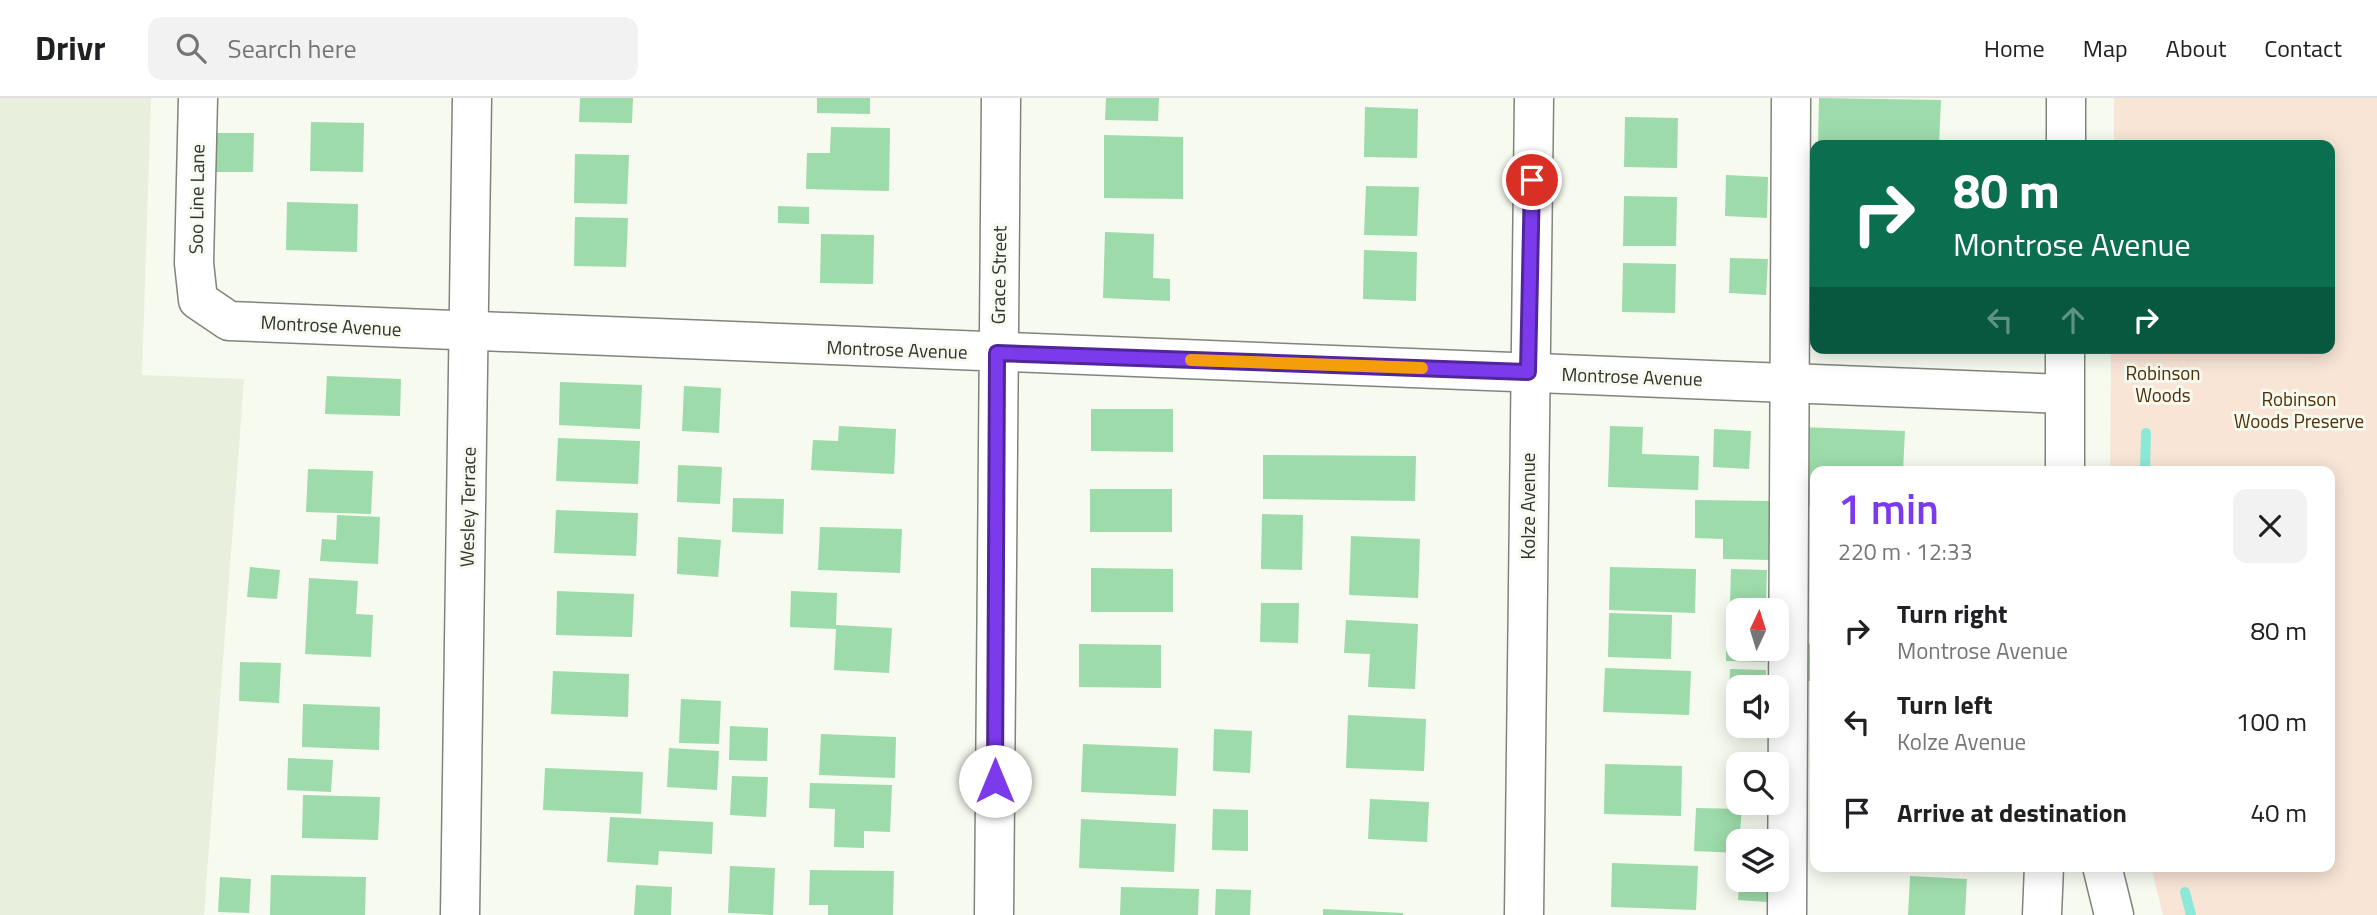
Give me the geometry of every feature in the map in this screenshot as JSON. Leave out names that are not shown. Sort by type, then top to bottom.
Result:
[{"type":"street","name":"Soo Line Lane","points":[[198,98],[194,263],[198,300]]},
{"type":"street","name":"Wesley Terrace","points":[[460,915],[472,98]]},
{"type":"street","name":"Grace Street","points":[[994,915],[1001,98]]},
{"type":"street","name":"Kolze Avenue","points":[[1524,915],[1528,372],[1534,98]]},
{"type":"street","points":[[1787,915],[1791,98]]},
{"type":"street","points":[[2066,98],[2066,140]]},
{"type":"street","name":"Montrose Avenue","points":[[198,300],[229,321],[2064,394]]},
{"type":"street","points":[[2065,354],[2065,466]]},
{"type":"street","points":[[2042,915],[2044,872]]},
{"type":"street","points":[[2103,872],[2114,915]]},
{"type":"shaded area","points":[[0,98],[151,98],[142,375],[244,379],[204,915],[0,915]]},
{"type":"green space","name":"Robinson Woods Preserve","points":[[2114,98],[2377,98],[2377,915],[2163,915],[2152,872],[2335,872],[2335,466],[2110,466],[2111,354],[2335,354],[2335,140],[2114,140]]},
{"type":"building","points":[[580,98],[633,98],[632,123],[579,122]]},
{"type":"building","points":[[817,98],[870,98],[870,114],[817,113]]},
{"type":"building","points":[[1106,98],[1159,98],[1158,121],[1105,120]]},
{"type":"building","points":[[1819,98],[1941,100],[1939,140],[1818,140]]},
{"type":"building","points":[[1365,107],[1418,109],[1417,158],[1364,157]]},
{"type":"building","points":[[1625,117],[1678,118],[1677,168],[1624,167]]},
{"type":"building","points":[[311,122],[364,123],[363,172],[310,171]]},
{"type":"building","points":[[831,127],[890,128],[889,191],[806,189],[807,153],[830,153]]},
{"type":"building","points":[[216,133],[254,133],[253,172],[216,172]]},
{"type":"building","points":[[1104,135],[1183,137],[1183,199],[1104,198]]},
{"type":"building","points":[[575,154],[629,155],[627,204],[574,203]]},
{"type":"building","points":[[1726,175],[1768,177],[1767,218],[1725,216]]},
{"type":"building","points":[[1366,186],[1419,187],[1417,236],[1364,235]]},
{"type":"building","points":[[1624,196],[1677,197],[1676,246],[1623,246]]},
{"type":"building","points":[[287,202],[358,204],[357,252],[286,250]]},
{"type":"building","points":[[778,206],[809,207],[809,224],[778,223]]},
{"type":"building","points":[[575,217],[628,218],[626,267],[574,266]]},
{"type":"building","points":[[1105,232],[1154,234],[1153,278],[1170,279],[1170,301],[1103,298]]},
{"type":"building","points":[[821,234],[874,235],[873,284],[820,283]]},
{"type":"building","points":[[1364,250],[1417,252],[1416,301],[1363,299]]},
{"type":"building","points":[[1730,258],[1768,259],[1766,295],[1729,293]]},
{"type":"building","points":[[1623,263],[1676,264],[1675,313],[1622,312]]},
{"type":"building","points":[[327,376],[401,379],[400,416],[325,414]]},
{"type":"building","points":[[560,382],[642,385],[640,429],[559,425]]},
{"type":"building","points":[[684,386],[721,388],[719,433],[682,431]]},
{"type":"building","points":[[1091,409],[1173,409],[1173,452],[1091,451]]},
{"type":"building","points":[[839,426],[896,429],[894,474],[811,470],[813,440],[838,441]]},
{"type":"building","points":[[1610,426],[1643,427],[1642,454],[1699,456],[1698,490],[1608,487]]},
{"type":"building","points":[[1801,427],[1905,431],[1903,466],[1810,466],[1810,506],[1797,505]]},
{"type":"building","points":[[1714,429],[1751,431],[1749,469],[1713,467]]},
{"type":"building","points":[[558,438],[640,441],[638,484],[556,481]]},
{"type":"building","points":[[1263,455],[1416,456],[1415,501],[1263,499]]},
{"type":"building","points":[[678,465],[722,467],[720,504],[677,502]]},
{"type":"building","points":[[308,469],[373,471],[371,514],[306,512]]},
{"type":"building","points":[[1090,489],[1172,489],[1172,532],[1090,532]]},
{"type":"building","points":[[733,498],[784,499],[783,534],[732,532]]},
{"type":"building","points":[[1695,500],[1772,501],[1771,560],[1723,559],[1723,539],[1695,538]]},
{"type":"building","points":[[556,510],[638,513],[636,556],[554,553]]},
{"type":"building","points":[[1262,514],[1303,515],[1302,570],[1261,569]]},
{"type":"building","points":[[337,515],[380,517],[378,564],[320,561],[322,539],[336,540]]},
{"type":"building","points":[[820,527],[902,529],[900,573],[818,570]]},
{"type":"building","points":[[1351,536],[1420,539],[1418,598],[1349,595]]},
{"type":"building","points":[[678,537],[721,540],[718,577],[677,574]]},
{"type":"building","points":[[250,567],[280,570],[277,599],[247,597]]},
{"type":"building","points":[[1610,567],[1696,569],[1695,613],[1609,610]]},
{"type":"building","points":[[1091,568],[1173,569],[1173,612],[1091,612]]},
{"type":"building","points":[[1731,569],[1767,570],[1766,598],[1730,598]]},
{"type":"building","points":[[309,578],[358,581],[356,614],[373,615],[371,657],[305,654]]},
{"type":"building","points":[[557,591],[634,594],[632,637],[556,635]]},
{"type":"building","points":[[791,591],[837,593],[836,625],[892,628],[889,673],[834,670],[836,629],[790,627]]},
{"type":"building","points":[[1261,603],[1299,603],[1298,643],[1260,642]]},
{"type":"building","points":[[1609,613],[1672,615],[1671,659],[1608,657]]},
{"type":"building","points":[[1346,620],[1418,624],[1415,689],[1368,687],[1370,654],[1344,653]]},
{"type":"building","points":[[1800,643],[1810,644],[1810,681],[1800,681]]},
{"type":"building","points":[[1079,644],[1161,645],[1161,688],[1079,687]]},
{"type":"building","points":[[240,662],[281,663],[279,703],[239,701]]},
{"type":"building","points":[[1605,668],[1691,671],[1689,715],[1603,712]]},
{"type":"building","points":[[1730,669],[1766,670],[1766,675],[1730,675]]},
{"type":"building","points":[[553,671],[629,674],[628,717],[551,714]]},
{"type":"building","points":[[681,699],[721,701],[719,744],[679,743]]},
{"type":"building","points":[[303,704],[380,707],[379,750],[302,747]]},
{"type":"building","points":[[1348,715],[1426,719],[1424,771],[1346,768]]},
{"type":"building","points":[[730,726],[768,728],[767,761],[729,760]]},
{"type":"building","points":[[1214,729],[1252,731],[1250,773],[1213,771]]},
{"type":"building","points":[[821,734],[896,737],[895,778],[819,775]]},
{"type":"building","points":[[1083,744],[1178,748],[1176,796],[1081,792]]},
{"type":"building","points":[[669,748],[719,751],[717,790],[667,787]]},
{"type":"building","points":[[288,758],[333,760],[331,792],[287,790]]},
{"type":"building","points":[[1605,764],[1682,766],[1681,816],[1604,814]]},
{"type":"building","points":[[545,768],[643,772],[641,814],[543,810]]},
{"type":"building","points":[[732,776],[768,777],[766,817],[730,815]]},
{"type":"building","points":[[810,783],[892,785],[890,832],[864,831],[864,848],[834,847],[835,809],[809,808]]},
{"type":"building","points":[[303,795],[380,797],[378,840],[302,838]]},
{"type":"building","points":[[1370,799],[1429,802],[1427,842],[1368,839]]},
{"type":"building","points":[[1696,808],[1726,809],[1726,815],[1741,815],[1740,829],[1726,829],[1726,852],[1694,851]]},
{"type":"building","points":[[1213,809],[1248,810],[1248,851],[1212,850]]},
{"type":"building","points":[[610,817],[713,822],[712,854],[659,851],[658,865],[607,862]]},
{"type":"building","points":[[1081,819],[1176,824],[1174,872],[1079,868]]},
{"type":"building","points":[[1612,863],[1698,866],[1696,910],[1611,907]]},
{"type":"building","points":[[730,866],[775,868],[773,915],[728,913]]},
{"type":"building","points":[[810,870],[894,871],[893,915],[828,915],[828,905],[809,905]]},
{"type":"building","points":[[271,875],[366,877],[365,915],[270,915]]},
{"type":"building","points":[[1910,876],[1967,879],[1965,915],[1908,915]]},
{"type":"building","points":[[220,877],[251,879],[249,913],[218,912]]},
{"type":"building","points":[[636,885],[672,887],[671,915],[634,915]]},
{"type":"building","points":[[1121,887],[1199,889],[1198,915],[1120,915]]},
{"type":"building","points":[[1216,889],[1251,890],[1250,915],[1215,915]]},
{"type":"building","points":[[1738,892],[1767,892],[1767,902],[1738,900]]},
{"type":"building","points":[[1323,909],[1403,913],[1403,915],[1323,915]]},
{"type":"waterway","points":[[2145,466],[2146,433]]},
{"type":"waterway","points":[[2185,892],[2191,915]]},
{"type":"slow traffic","points":[[1191,360],[1422,368]]},
{"type":"route","points":[[995,781],[997,353],[1528,372],[1532,180]]},
{"type":"park label","name":"Robinson Woods","points":[[2163,383]]}]
